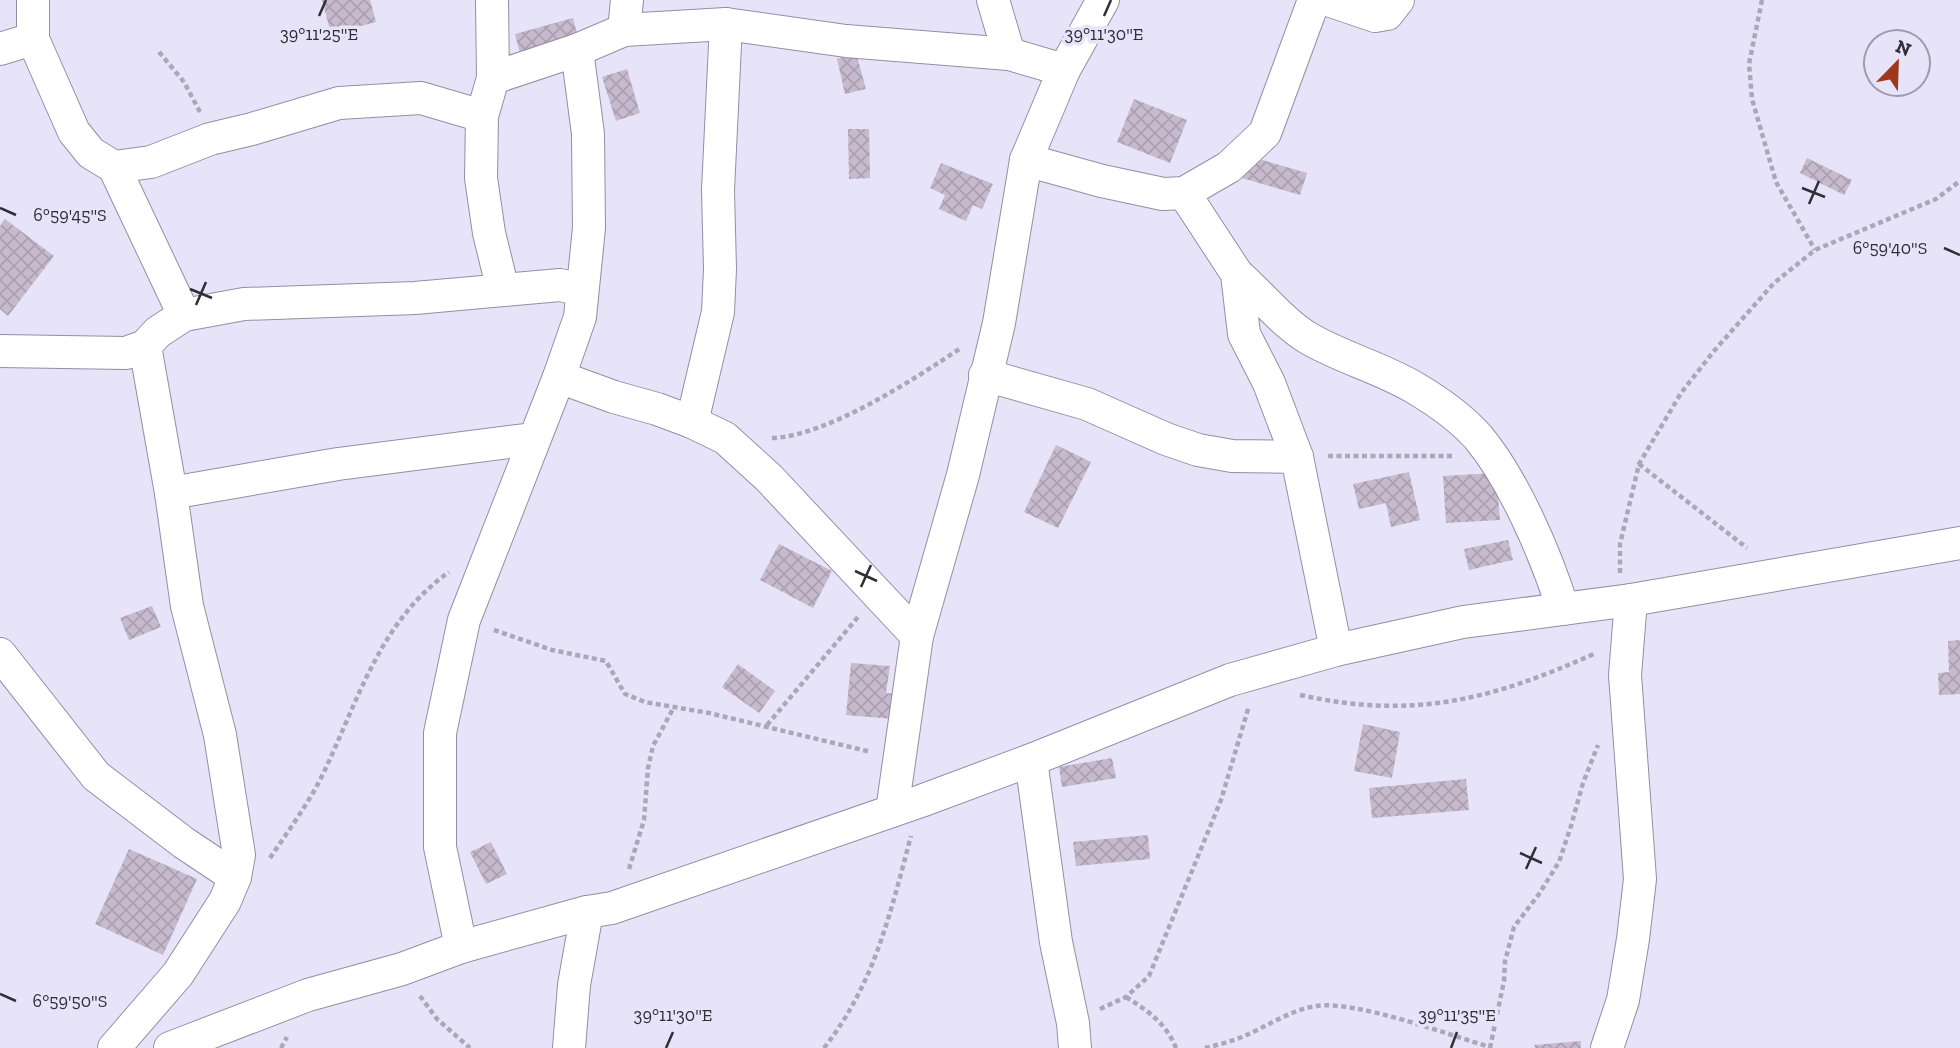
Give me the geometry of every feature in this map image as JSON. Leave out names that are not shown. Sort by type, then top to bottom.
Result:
[{"type":"street","points":[[33,0],[33,39],[74,132],[91,153],[114,167],[184,315]]},
{"type":"street","points":[[492,0],[493,78],[482,116],[481,178],[489,233],[503,290]]},
{"type":"street","points":[[993,0],[1009,54]]},
{"type":"street","points":[[907,806],[898,759],[917,636],[963,475],[999,323],[1026,160],[1064,70],[1103,0]]},
{"type":"street","points":[[1026,160],[1163,194],[1184,193],[1229,167],[1265,133],[1314,0]]},
{"type":"street","points":[[1328,0],[1375,16],[1387,14],[1398,0]]},
{"type":"street","points":[[493,78],[577,50],[626,15],[726,24],[846,41],[1009,54],[1064,70]]},
{"type":"street","points":[[692,422],[718,312],[718,190],[726,24]]},
{"type":"street","points":[[0,49],[33,39]]},
{"type":"street","points":[[461,947],[440,847],[440,733],[464,620],[580,317],[589,228],[588,148],[577,50]]},
{"type":"street","points":[[114,167],[151,162],[210,139],[339,103],[421,99],[482,116]]},
{"type":"street","points":[[1184,193],[1237,274],[1308,338],[1413,386],[1446,408],[1476,435],[1491,455],[1521,508],[1551,571],[1563,609]]},
{"type":"street","points":[[1237,274],[1244,334],[1269,383],[1297,457],[1336,650]]},
{"type":"street","points":[[0,351],[126,353],[145,346],[158,332],[184,315],[244,304],[415,298],[560,285],[574,288],[582,297]]},
{"type":"street","points":[[145,346],[171,493],[187,606],[220,735],[239,855],[249,872]]},
{"type":"street","points":[[985,375],[1087,404],[1198,450],[1232,456],[1297,457]]},
{"type":"street","points":[[559,377],[692,422],[725,438],[769,478],[917,636]]},
{"type":"street","points":[[171,493],[338,464],[533,439]]},
{"type":"street","points":[[170,1048],[307,995],[402,969],[461,947],[600,910],[907,806],[1031,760],[1230,680],[1336,650],[1464,622],[1625,601],[1960,543]]},
{"type":"street","points":[[1608,1048],[1623,1000],[1640,879],[1625,676],[1628,636],[1625,601]]},
{"type":"street","points":[[0,654],[96,776],[184,843],[249,872]]},
{"type":"street","points":[[1031,760],[1056,942],[1074,1035]]},
{"type":"street","points":[[114,1048],[178,974],[225,901],[249,872]]},
{"type":"street","points":[[569,1048],[573,985],[600,910]]},
{"type":"path","points":[[1762,0],[1749,64],[1752,99],[1776,182],[1815,250]]},
{"type":"path","points":[[159,52],[184,82],[210,139]]},
{"type":"path","points":[[1625,601],[1620,544],[1639,464],[1681,393],[1714,351],[1774,283],[1815,250],[1936,199],[1960,181]]},
{"type":"path","points":[[725,438],[776,439],[853,413],[917,377],[999,323]]},
{"type":"path","points":[[1297,457],[1365,454],[1422,457],[1491,455]]},
{"type":"path","points":[[1639,464],[1731,534],[1779,576]]},
{"type":"path","points":[[249,872],[317,785],[349,712],[395,624],[437,580],[453,569]]},
{"type":"path","points":[[767,726],[877,595]]},
{"type":"path","points":[[464,620],[552,650],[606,661],[625,694],[645,702],[767,726],[898,759]]},
{"type":"path","points":[[1292,693],[1340,704],[1408,707],[1457,702],[1492,694],[1531,679],[1594,654],[1628,636]]},
{"type":"path","points":[[1074,1035],[1126,997],[1149,976],[1221,800],[1255,685],[1230,680]]},
{"type":"path","points":[[600,910],[639,841],[653,746],[674,707]]},
{"type":"path","points":[[1205,1048],[1239,1038],[1317,1006],[1337,1006],[1392,1018],[1490,1048],[1504,981],[1505,961],[1514,927],[1559,862],[1600,738]]},
{"type":"path","points":[[824,1048],[866,982],[885,934],[907,806]]},
{"type":"path","points":[[402,969],[437,1019],[470,1048]]},
{"type":"path","points":[[1126,997],[1156,1016],[1171,1036],[1176,1048]]},
{"type":"building","points":[[322,0],[370,0],[376,22],[353,28],[355,35],[333,41]]},
{"type":"building","points":[[573,18],[578,38],[520,53],[515,34]]},
{"type":"building","points":[[856,53],[866,89],[845,94],[837,59]]},
{"type":"building","points":[[627,69],[640,113],[616,121],[602,77]]},
{"type":"building","points":[[1134,99],[1187,120],[1170,163],[1117,142]]},
{"type":"building","points":[[848,129],[869,129],[870,178],[849,179]]},
{"type":"building","points":[[1249,156],[1307,173],[1300,195],[1242,178]]},
{"type":"building","points":[[1807,158],[1852,180],[1844,195],[1800,173]]},
{"type":"building","points":[[941,163],[993,184],[982,209],[973,205],[966,221],[939,209],[945,195],[930,188]]},
{"type":"building","points":[[5,219],[54,256],[8,316],[0,309],[0,226]]},
{"type":"building","points":[[1056,445],[1091,462],[1058,528],[1024,512]]},
{"type":"building","points":[[1409,472],[1420,520],[1391,527],[1386,503],[1359,509],[1353,484]]},
{"type":"building","points":[[1496,473],[1500,520],[1446,523],[1443,476]]},
{"type":"building","points":[[1508,540],[1513,560],[1469,570],[1464,549]]},
{"type":"building","points":[[779,544],[832,571],[813,608],[760,580]]},
{"type":"building","points":[[152,606],[161,627],[129,640],[120,618]]},
{"type":"building","points":[[1960,640],[1960,694],[1939,695],[1938,673],[1949,672],[1948,641]]},
{"type":"building","points":[[851,663],[890,666],[886,693],[897,694],[894,719],[846,715]]},
{"type":"building","points":[[738,664],[775,691],[759,713],[722,687]]},
{"type":"building","points":[[1363,724],[1400,732],[1392,778],[1354,771]]},
{"type":"building","points":[[1112,758],[1116,778],[1062,787],[1059,767]]},
{"type":"building","points":[[1466,779],[1469,810],[1372,818],[1369,788]]},
{"type":"building","points":[[1148,835],[1150,859],[1076,866],[1073,842]]},
{"type":"building","points":[[491,842],[507,874],[486,884],[470,852]]},
{"type":"building","points":[[129,849],[197,879],[163,955],[95,924]]},
{"type":"building","points":[[1581,1041],[1581,1048],[1535,1048],[1534,1045]]}]
